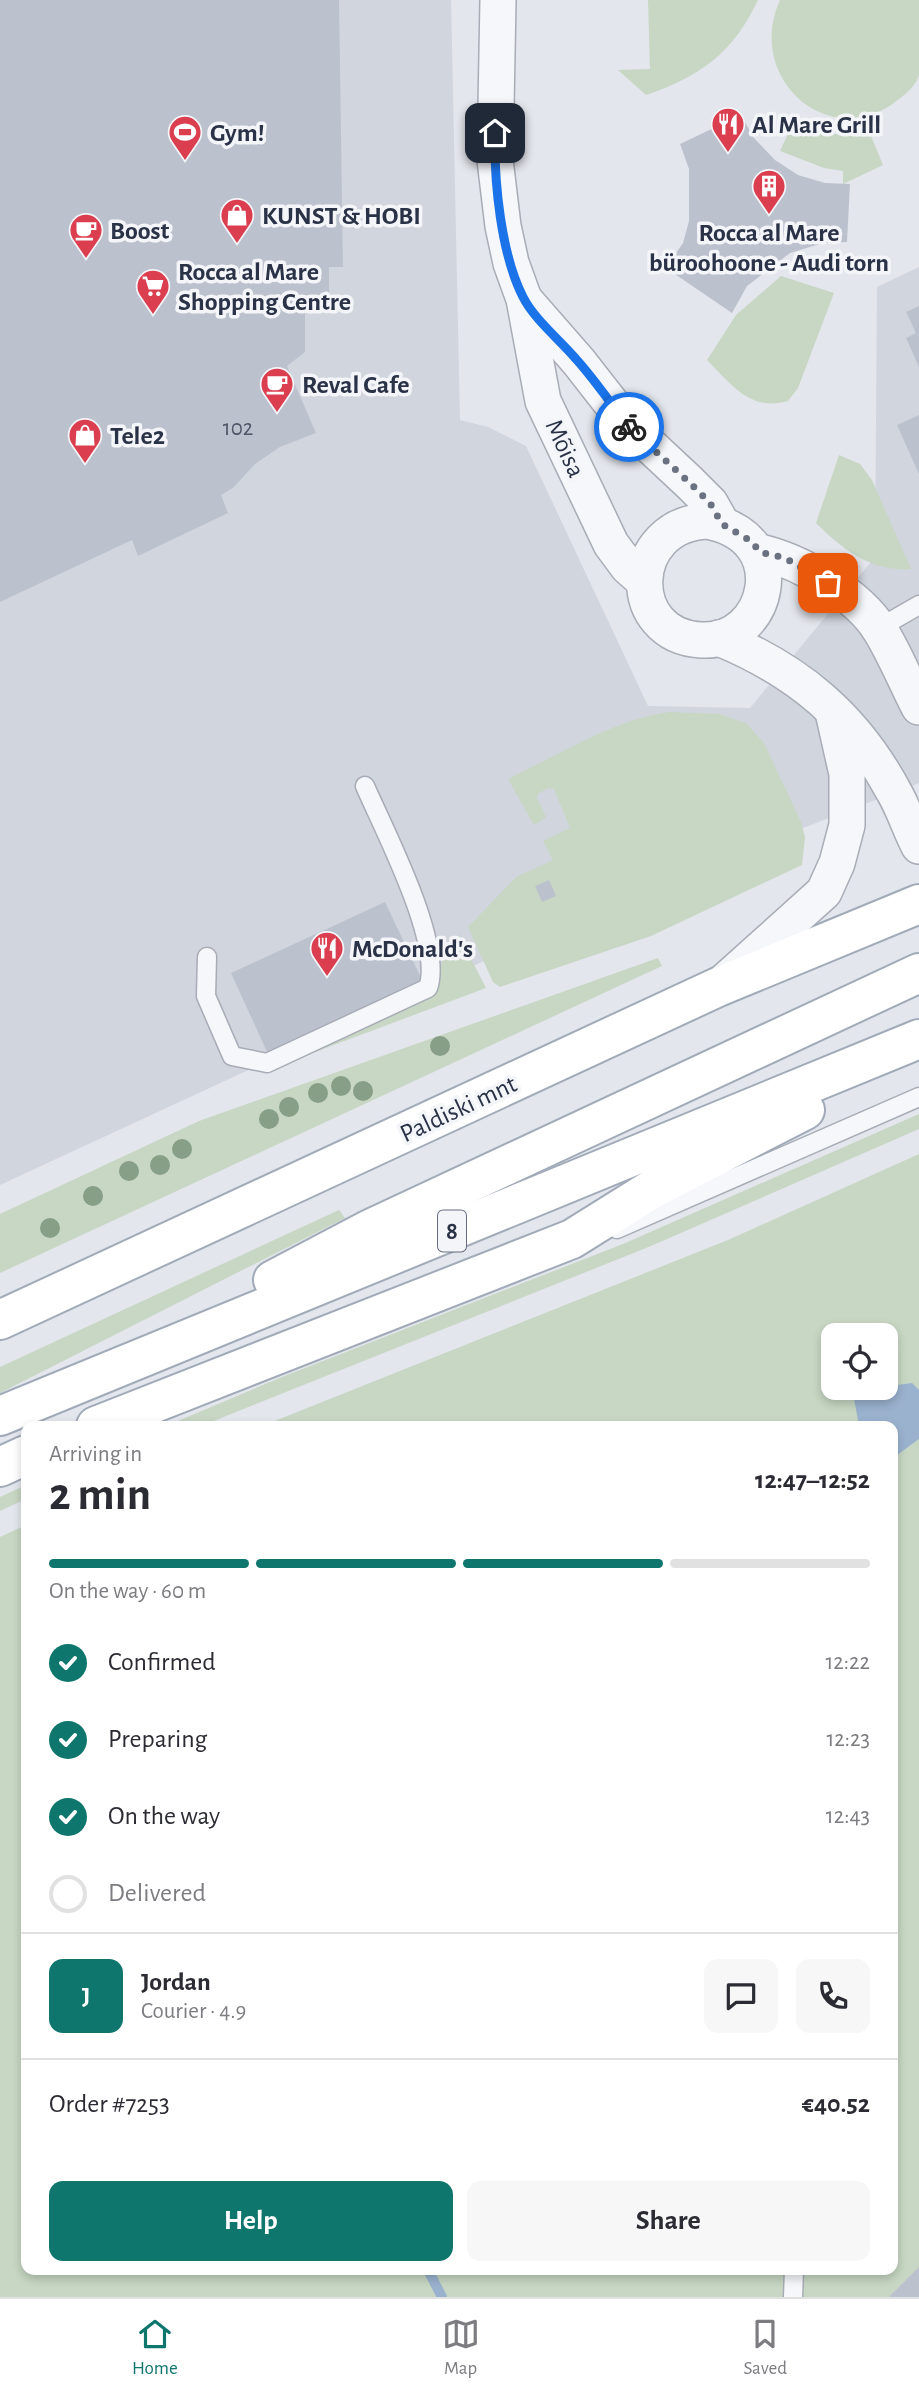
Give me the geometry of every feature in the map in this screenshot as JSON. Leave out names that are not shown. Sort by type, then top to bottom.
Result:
[{"type":"main road","name":"Paldiski mnt","points":[[0,1320],[718,987],[919,904]]},
{"type":"main road","points":[[98,1373],[368,1230],[919,973]]},
{"type":"main road","name":"8","points":[[0,1416],[98,1373],[912,1042]]},
{"type":"main road","name":"8","points":[[109,1421],[572,1239],[652,1189],[792,1119],[912,1042]]},
{"type":"main road","points":[[0,1467],[21,1457]]},
{"type":"street","name":"Mõisa","points":[[498,0],[495,160],[503,226],[511,263],[524,299],[543,401],[611,544],[628,568],[644,581]]},
{"type":"street","name":"Mõisa","points":[[524,299],[579,362],[629,426],[710,503],[722,524]]},
{"type":"street","points":[[693,522],[722,524],[751,541],[760,552],[762,594],[754,614],[739,629],[719,638],[701,640],[683,637],[667,628],[654,615],[644,581],[646,564],[663,537],[693,522]]},
{"type":"street","points":[[760,552],[785,558],[811,570],[845,595],[878,628],[919,707]]},
{"type":"street","points":[[719,638],[759,655],[797,677],[833,712],[868,749],[895,794],[919,846]]},
{"type":"street","points":[[718,987],[824,892],[838,863],[847,825],[847,774],[833,712]]},
{"type":"lane","points":[[878,628],[919,605]]},
{"type":"lane","points":[[207,957],[206,996],[232,1056],[267,1063],[428,988],[432,977],[430,956],[419,915],[365,786]]},
{"type":"lane","points":[[572,1239],[621,1228],[919,1097]]},
{"type":"lane","points":[[793,2297],[794,2275]]},
{"type":"shaded area","points":[[0,0],[451,0],[460,420],[488,427],[526,446],[648,706],[750,708],[875,557],[877,287],[919,267],[919,783],[605,905],[0,1185]]},
{"type":"green space","points":[[648,0],[758,0],[738,35],[713,60],[683,80],[646,95],[618,70],[650,69]]},
{"type":"green space","points":[[780,0],[919,0],[919,75],[916,82],[899,99],[873,114],[847,118],[822,113],[801,100],[784,81],[774,57],[772,30]]},
{"type":"green space","points":[[795,119],[832,133],[871,136],[883,165],[843,184],[843,171],[824,168],[780,151]]},
{"type":"green space","points":[[781,276],[834,293],[798,388],[788,401],[763,403],[742,394],[707,360],[736,315]]},
{"type":"green space","points":[[839,455],[860,464],[872,480],[911,569],[896,569],[870,563],[837,542],[816,523]]},
{"type":"green space","points":[[669,712],[719,714],[746,723],[764,743],[801,822],[805,837],[802,865],[651,936],[500,987],[493,982],[468,927],[516,877],[553,860],[543,841],[570,828],[554,789],[548,788],[538,794],[537,798],[546,817],[534,825],[508,779],[607,730],[627,722]]},
{"type":"green space","points":[[459,935],[486,988],[307,1055],[305,1048],[438,986],[444,958]]},
{"type":"green space","points":[[658,958],[662,966],[0,1273],[0,1214],[199,1121]]},
{"type":"green space","points":[[919,1114],[919,1129],[651,1246],[214,1421],[178,1421],[282,1377],[623,1244]]},
{"type":"green space","points":[[919,1154],[919,2297],[0,2297],[0,1537],[21,1527],[21,2275],[898,2275],[898,1421],[275,1421],[728,1240]]},
{"type":"green space","points":[[339,1210],[345,1218],[0,1393],[0,1367]]},
{"type":"green space","points":[[21,1487],[21,1501],[0,1511],[0,1497]]},
{"type":"water","points":[[912,1383],[919,1390],[919,1439],[898,1454],[898,1421],[858,1421],[854,1400],[898,1400],[898,1385]]},
{"type":"building","name":"Rocca al Mare Shopping Centre","points":[[0,0],[339,0],[343,267],[329,267],[329,295],[305,295],[305,352],[287,366],[316,433],[280,447],[255,464],[233,488],[221,495],[228,513],[138,556],[132,540],[0,602]]},
{"type":"building","name":"Rocca al Mare büroohoone - Audi torn","points":[[741,115],[754,138],[775,160],[798,175],[825,183],[850,184],[847,242],[823,243],[790,253],[747,286],[732,313],[666,268],[683,243],[689,221],[689,169],[680,144]]},
{"type":"building","points":[[919,306],[919,367],[906,338],[916,333],[906,312]]},
{"type":"building","points":[[919,415],[919,474],[897,425]]},
{"type":"building","points":[[549,880],[556,896],[542,902],[535,886]]},
{"type":"building","name":"McDonald's","points":[[385,902],[423,982],[268,1054],[231,973]]},
{"type":"building","points":[[919,2267],[919,2297],[889,2297]]},
{"type":"waterway","points":[[431,2275],[442,2297]]},
{"type":"way so far","points":[[629,427],[710,503],[722,524],[751,541],[760,552],[785,558],[811,570],[828,583]]},
{"type":"place","name":"Al Mare Grill","points":[[728,154]]},
{"type":"place","name":"Gym!","points":[[185,162]]},
{"type":"place","name":"Rocca al Mare büroohoone - Audi torn","points":[[769,216]]},
{"type":"place","name":"KUNST & HOBI","points":[[237,245]]},
{"type":"place","name":"Boost","points":[[86,260]]},
{"type":"place","name":"Rocca al Mare Shopping Centre","points":[[153,316]]},
{"type":"place","name":"Reval Cafe","points":[[277,414]]},
{"type":"place","name":"Tele2","points":[[85,465]]},
{"type":"place","name":"McDonald's","points":[[327,978]]},
{"type":"route","points":[[495,133],[495,160],[503,226],[511,263],[524,299],[579,362],[629,427]]}]
